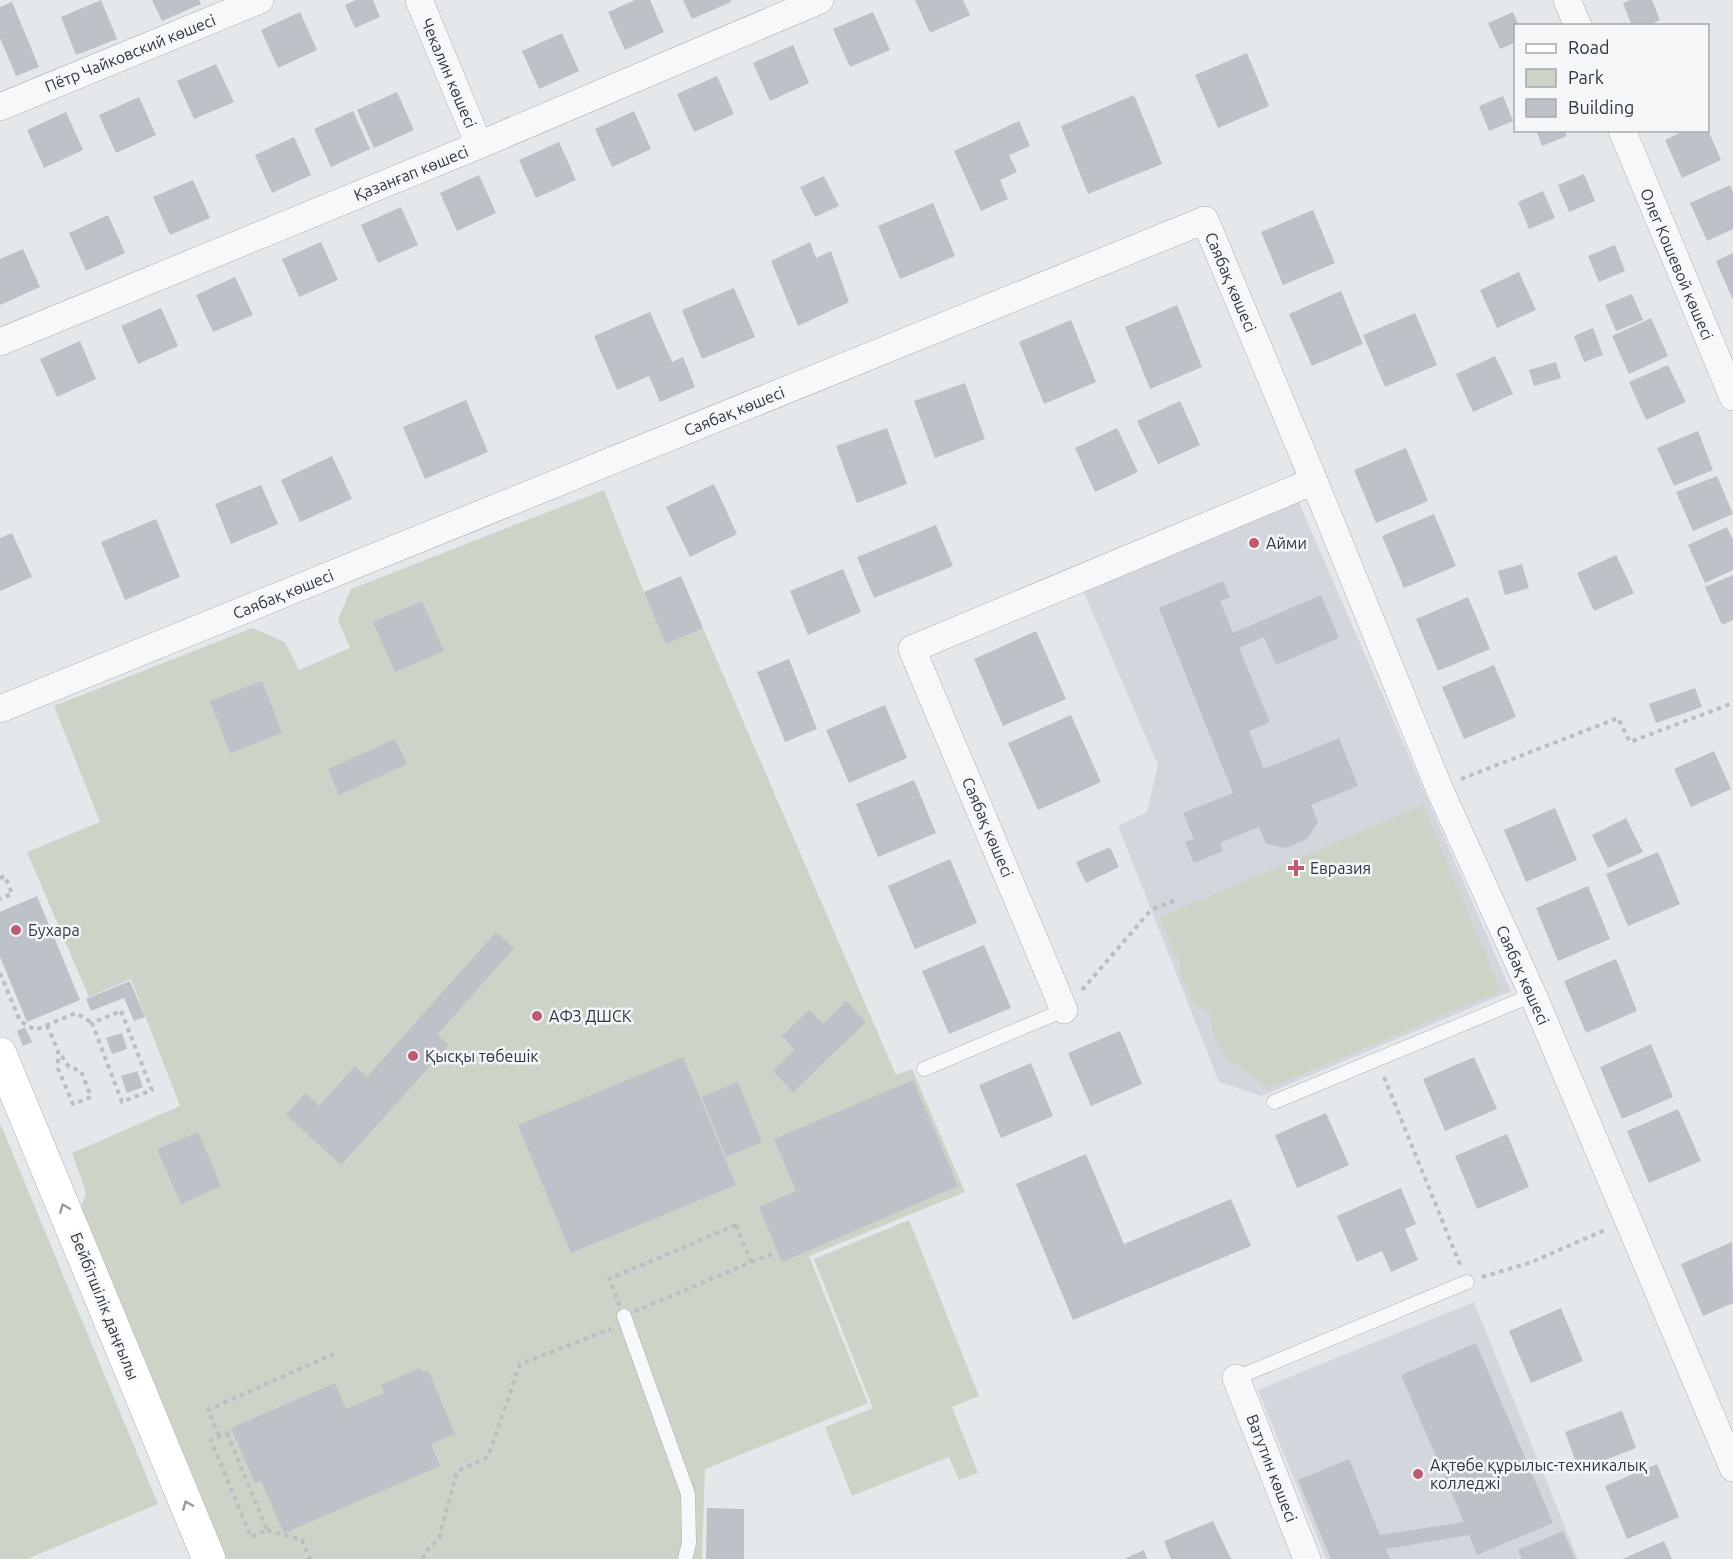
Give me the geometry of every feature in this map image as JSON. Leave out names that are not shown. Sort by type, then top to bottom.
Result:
[{"type":"main road","name":"Бейбітшілік даңғылы","points":[[0,1054],[209,1559]]},
{"type":"street","name":"Пётр Чайковский көшесі","points":[[0,107],[260,0]]},
{"type":"street","name":"Чекалин көшесі","points":[[419,0],[479,145]]},
{"type":"street","name":"Қазанғап көшесі","points":[[0,342],[479,145],[820,0]]},
{"type":"street","points":[[1567,0],[1577,24]]},
{"type":"street","name":"Олег Кошевой көшесі","points":[[1623,132],[1733,397]]},
{"type":"street","name":"Саябақ көшесі","points":[[0,709],[1204,220],[1314,481],[1439,788],[1533,995],[1733,1468]]},
{"type":"street","name":"Саябақ көшесі","points":[[1064,1010],[912,648],[1314,481]]},
{"type":"street","name":"Ватутин көшесі","points":[[1236,1378],[1307,1559]]},
{"type":"lane","points":[[1274,1102],[1533,995]]},
{"type":"lane","points":[[924,1070],[1064,1010]]},
{"type":"lane","points":[[1236,1378],[1467,1282]]},
{"type":"lane","points":[[625,1320],[688,1494],[689,1543],[685,1559]]},
{"type":"path","points":[[1439,788],[1618,718],[1630,742],[1733,703]]},
{"type":"path","points":[[0,878],[5,876],[12,894],[0,899]]},
{"type":"path","points":[[1064,1010],[1151,910],[1178,899]]},
{"type":"path","points":[[0,974],[20,1021],[35,1030],[76,1013],[92,1023],[122,1102],[152,1090],[121,1011],[92,1023]]},
{"type":"path","points":[[47,1025],[58,1050],[69,1067],[81,1071],[91,1097],[73,1104],[58,1069],[58,1050]]},
{"type":"path","points":[[1377,1059],[1467,1282],[1532,1262],[1628,1220]]},
{"type":"path","points":[[625,1320],[609,1279],[736,1225],[751,1262]]},
{"type":"path","points":[[423,1559],[424,1553],[439,1538],[458,1471],[488,1457],[520,1364],[774,1253]]},
{"type":"path","points":[[219,1436],[208,1410],[333,1354]]},
{"type":"path","points":[[267,1530],[227,1433],[211,1440],[251,1537],[267,1530],[302,1540],[310,1559]]},
{"type":"shaded area","name":"Евразия","points":[[1297,498],[1511,991],[1261,1096],[1219,1082],[1118,826],[1147,812],[1158,765],[1083,590]]},
{"type":"shaded area","name":"Ақтөбе құрылыс-техникалық колледжі","points":[[1474,1302],[1578,1559],[1326,1559],[1258,1390]]},
{"type":"green space","name":"АФЗ ДШСК","points":[[604,490],[644,592],[703,628],[896,1075],[912,1069],[965,1192],[809,1256],[868,1403],[705,1469],[702,1559],[227,1559],[80,1211],[86,1192],[72,1153],[180,1106],[131,979],[89,997],[27,852],[100,822],[54,706],[252,628],[285,642],[299,670],[350,648],[338,619],[351,589]]},
{"type":"green space","points":[[1423,805],[1501,991],[1269,1088],[1237,1066],[1221,1050],[1212,1028],[1210,1013],[1193,1004],[1180,972],[1180,959],[1174,955],[1160,917]]},
{"type":"green space","points":[[0,1123],[158,1504],[27,1559],[0,1559]]},
{"type":"green space","points":[[909,1220],[979,1396],[952,1407],[978,1473],[959,1480],[949,1457],[852,1496],[825,1427],[873,1408],[814,1259]]},
{"type":"building","points":[[101,0],[117,39],[76,55],[61,17]]},
{"type":"building","points":[[152,0],[199,0],[201,4],[162,21]]},
{"type":"building","points":[[356,0],[373,0],[380,17],[355,28],[345,5]]},
{"type":"building","points":[[635,0],[650,0],[664,32],[625,50],[608,12]]},
{"type":"building","points":[[683,0],[731,0],[731,2],[692,19]]},
{"type":"building","points":[[915,0],[963,0],[970,15],[930,33]]},
{"type":"building","points":[[1630,0],[1652,0],[1660,20],[1651,24],[1631,24],[1623,3]]},
{"type":"building","points":[[12,2],[39,67],[16,76],[0,38],[0,7]]},
{"type":"building","points":[[300,12],[317,50],[278,68],[261,30]]},
{"type":"building","points":[[873,12],[890,50],[850,67],[833,29]]},
{"type":"building","points":[[1513,12],[1518,24],[1514,24],[1514,43],[1500,49],[1488,23]]},
{"type":"building","points":[[562,33],[579,71],[539,89],[522,51]]},
{"type":"building","points":[[793,45],[809,83],[770,101],[753,63]]},
{"type":"building","points":[[1247,53],[1269,106],[1218,128],[1195,75]]},
{"type":"building","points":[[216,64],[234,102],[194,119],[177,81]]},
{"type":"building","points":[[717,76],[734,114],[694,132],[677,94]]},
{"type":"building","points":[[397,92],[414,130],[374,148],[357,110]]},
{"type":"building","points":[[1134,95],[1162,164],[1088,194],[1061,126]]},
{"type":"building","points":[[1503,96],[1513,121],[1489,131],[1479,106]]},
{"type":"building","points":[[139,97],[156,135],[116,153],[99,115]]},
{"type":"building","points":[[353,111],[370,149],[331,167],[314,129]]},
{"type":"building","points":[[634,111],[651,149],[612,167],[595,129]]},
{"type":"building","points":[[66,112],[83,150],[44,168],[27,130]]},
{"type":"building","points":[[1019,121],[1030,146],[1009,155],[1017,172],[1000,180],[1008,199],[981,211],[954,151]]},
{"type":"building","points":[[1537,132],[1565,132],[1567,136],[1542,146]]},
{"type":"building","points":[[1682,132],[1709,132],[1721,160],[1682,178],[1665,140]]},
{"type":"building","points":[[294,137],[311,175],[272,193],[255,155]]},
{"type":"building","points":[[559,142],[576,180],[536,198],[519,160]]},
{"type":"building","points":[[1584,174],[1595,201],[1569,212],[1558,185]]},
{"type":"building","points":[[479,175],[496,213],[457,231],[440,193]]},
{"type":"building","points":[[824,176],[839,206],[815,217],[800,187]]},
{"type":"building","points":[[193,180],[210,218],[170,235],[153,197]]},
{"type":"building","points":[[1730,185],[1733,192],[1733,229],[1707,241],[1690,203]]},
{"type":"building","points":[[1543,191],[1555,218],[1529,229],[1518,202]]},
{"type":"building","points":[[933,203],[955,256],[900,279],[878,226]]},
{"type":"building","points":[[401,207],[418,245],[378,263],[361,225]]},
{"type":"building","points":[[1313,210],[1335,263],[1283,285],[1261,232]]},
{"type":"building","points":[[108,215],[125,253],[86,271],[69,233]]},
{"type":"building","points":[[321,242],[338,280],[299,297],[282,259]]},
{"type":"building","points":[[810,242],[816,258],[831,251],[849,302],[798,326],[771,261]]},
{"type":"building","points":[[1615,245],[1625,271],[1599,282],[1588,256]]},
{"type":"building","points":[[23,249],[40,287],[0,305],[0,259]]},
{"type":"building","points":[[1733,253],[1733,300],[1716,261]]},
{"type":"building","points":[[1519,272],[1536,310],[1497,328],[1480,290]]},
{"type":"building","points":[[235,277],[253,315],[213,332],[196,295]]},
{"type":"building","points":[[734,288],[755,337],[702,359],[682,310]]},
{"type":"building","points":[[1341,291],[1363,344],[1312,366],[1289,314]]},
{"type":"building","points":[[1632,294],[1643,320],[1616,331],[1605,305]]},
{"type":"building","points":[[1177,305],[1202,367],[1150,389],[1125,327]]},
{"type":"building","points":[[161,308],[178,346],[138,364],[121,326]]},
{"type":"building","points":[[650,312],[672,362],[683,357],[695,387],[660,402],[649,376],[617,390],[594,336]]},
{"type":"building","points":[[1415,313],[1437,365],[1385,387],[1363,335]]},
{"type":"building","points":[[1651,318],[1668,356],[1629,374],[1612,336]]},
{"type":"building","points":[[1071,320],[1096,382],[1044,404],[1019,342]]},
{"type":"building","points":[[1593,328],[1603,355],[1584,362],[1574,336]]},
{"type":"building","points":[[80,341],[96,379],[57,397],[40,359]]},
{"type":"building","points":[[1495,356],[1513,394],[1473,412],[1456,374]]},
{"type":"building","points":[[1556,362],[1561,378],[1534,386],[1529,370]]},
{"type":"building","points":[[1668,365],[1686,402],[1646,420],[1629,382]]},
{"type":"building","points":[[965,383],[985,439],[935,458],[914,401]]},
{"type":"building","points":[[466,400],[488,452],[425,479],[403,427]]},
{"type":"building","points":[[1180,401],[1200,445],[1158,464],[1137,421]]},
{"type":"building","points":[[887,428],[907,484],[857,503],[836,446]]},
{"type":"building","points":[[1117,428],[1138,472],[1095,492],[1075,448]]},
{"type":"building","points":[[1698,431],[1713,470],[1674,486],[1657,448]]},
{"type":"building","points":[[1406,448],[1428,501],[1376,523],[1354,470]]},
{"type":"building","points":[[332,456],[352,499],[300,522],[281,480]]},
{"type":"building","points":[[1717,476],[1733,514],[1693,531],[1676,492]]},
{"type":"building","points":[[714,484],[737,534],[690,557],[666,507]]},
{"type":"building","points":[[261,485],[278,524],[231,544],[215,504]]},
{"type":"building","points":[[1434,514],[1456,566],[1404,588],[1382,536]]},
{"type":"building","points":[[156,519],[180,577],[125,600],[101,542]]},
{"type":"building","points":[[936,525],[953,566],[874,598],[857,557]]},
{"type":"building","points":[[1727,527],[1733,540],[1733,570],[1705,583],[1688,545]]},
{"type":"building","points":[[12,533],[32,577],[0,591],[0,538]]},
{"type":"building","points":[[1616,555],[1634,593],[1594,611],[1577,573]]},
{"type":"building","points":[[1522,564],[1529,588],[1505,595],[1498,571]]},
{"type":"building","points":[[843,569],[861,612],[808,635],[790,591]]},
{"type":"building","points":[[1733,575],[1733,620],[1722,625],[1705,587]]},
{"type":"building","points":[[681,576],[703,628],[666,644],[644,592]]},
{"type":"building","points":[[1223,581],[1230,597],[1220,601],[1233,633],[1321,595],[1339,638],[1276,665],[1264,637],[1239,648],[1270,722],[1249,731],[1264,769],[1339,738],[1358,786],[1311,805],[1318,822],[1307,839],[1286,848],[1266,844],[1259,827],[1220,843],[1223,851],[1194,863],[1185,842],[1194,839],[1183,813],[1233,793],[1159,608]]},
{"type":"building","points":[[1468,597],[1490,649],[1438,671],[1416,619]]},
{"type":"building","points":[[422,601],[444,651],[395,672],[373,622]]},
{"type":"building","points":[[1036,631],[1066,699],[1003,726],[974,659]]},
{"type":"building","points":[[789,659],[817,729],[785,742],[757,672]]},
{"type":"building","points":[[1494,665],[1516,717],[1464,739],[1442,687]]},
{"type":"building","points":[[262,681],[282,733],[230,753],[210,701]]},
{"type":"building","points":[[1695,688],[1702,707],[1656,723],[1649,704]]},
{"type":"building","points":[[885,705],[907,758],[849,783],[826,730]]},
{"type":"building","points":[[1071,715],[1101,782],[1038,810],[1008,743]]},
{"type":"building","points":[[395,739],[407,764],[339,795],[328,769]]},
{"type":"building","points":[[1714,751],[1731,789],[1691,807],[1674,769]]},
{"type":"building","points":[[914,780],[936,833],[878,857],[856,804]]},
{"type":"building","points":[[1555,808],[1577,860],[1526,882],[1504,830]]},
{"type":"building","points":[[1626,818],[1643,852],[1608,868],[1592,835]]},
{"type":"building","points":[[1110,847],[1119,867],[1086,883],[1076,862]]},
{"type":"building","points":[[1658,852],[1680,904],[1628,926],[1606,874]]},
{"type":"building","points":[[950,859],[977,923],[915,949],[888,886]]},
{"type":"building","points":[[1588,886],[1610,939],[1558,961],[1536,908]]},
{"type":"building","points":[[37,896],[80,1000],[27,1022],[0,957],[0,912]]},
{"type":"building","name":"Қысқы төбешік","points":[[496,932],[514,948],[437,1035],[449,1045],[341,1165],[286,1115],[305,1093],[319,1106],[355,1066],[367,1077]]},
{"type":"building","points":[[984,945],[1011,1008],[949,1034],[922,971]]},
{"type":"building","points":[[1616,959],[1637,1011],[1586,1033],[1564,981]]},
{"type":"building","points":[[130,981],[145,1017],[134,1021],[124,998],[91,1011],[86,999]]},
{"type":"building","points":[[846,1001],[866,1022],[793,1092],[773,1071],[795,1050],[782,1036],[809,1010],[823,1024]]},
{"type":"building","points":[[25,1027],[32,1042],[23,1046],[17,1031]]},
{"type":"building","points":[[1120,1031],[1142,1084],[1091,1106],[1068,1053]]},
{"type":"building","points":[[122,1033],[127,1049],[112,1054],[106,1038]]},
{"type":"building","points":[[1651,1044],[1673,1097],[1622,1119],[1600,1067]]},
{"type":"building","points":[[683,1057],[736,1185],[571,1253],[518,1125]]},
{"type":"building","points":[[1474,1057],[1497,1109],[1445,1131],[1423,1079]]},
{"type":"building","points":[[1031,1063],[1053,1116],[1001,1138],[979,1085]]},
{"type":"building","points":[[137,1071],[143,1087],[127,1093],[121,1076]]},
{"type":"building","points":[[913,1080],[958,1186],[782,1262],[759,1207],[796,1191],[774,1139]]},
{"type":"building","points":[[738,1082],[762,1142],[726,1157],[702,1097]]},
{"type":"building","points":[[1678,1109],[1701,1161],[1649,1183],[1627,1131]]},
{"type":"building","points":[[1326,1113],[1349,1165],[1297,1188],[1275,1135]]},
{"type":"building","points":[[198,1132],[221,1186],[181,1204],[157,1149]]},
{"type":"building","points":[[1507,1134],[1529,1187],[1477,1209],[1455,1156]]},
{"type":"building","points":[[1086,1154],[1124,1244],[1231,1199],[1251,1246],[1073,1320],[1016,1184]]},
{"type":"building","points":[[1401,1188],[1416,1224],[1405,1229],[1418,1260],[1391,1272],[1382,1251],[1357,1262],[1337,1216]]},
{"type":"building","points":[[1732,1242],[1733,1303],[1703,1316],[1681,1264]]},
{"type":"building","points":[[1561,1308],[1583,1361],[1531,1383],[1509,1331]]},
{"type":"building","points":[[1476,1343],[1553,1523],[1477,1555],[1469,1535],[1386,1549],[1390,1559],[1331,1559],[1298,1480],[1349,1459],[1380,1535],[1464,1522],[1401,1375]]},
{"type":"building","points":[[420,1368],[422,1372],[428,1370],[455,1434],[431,1444],[440,1466],[284,1533],[261,1481],[255,1483],[231,1428],[335,1383],[346,1409],[384,1393],[381,1385]]},
{"type":"building","points":[[1622,1411],[1636,1448],[1579,1470],[1565,1432]]},
{"type":"building","points":[[1657,1464],[1679,1517],[1627,1539],[1605,1486]]},
{"type":"building","points":[[707,1508],[744,1509],[744,1559],[706,1559]]},
{"type":"building","points":[[1213,1521],[1231,1559],[1171,1559],[1164,1541]]},
{"type":"building","points":[[1563,1531],[1575,1559],[1522,1559],[1518,1550]]},
{"type":"building","points":[[1664,1541],[1672,1559],[1622,1559]]},
{"type":"building","points":[[1144,1550],[1147,1559],[1124,1559]]},
{"type":"place","name":"Айми","points":[[1254,543]]},
{"type":"place","name":"Евразия","points":[[1296,868]]},
{"type":"place","name":"Бухара","points":[[16,930]]},
{"type":"place","name":"АФЗ ДШСК","points":[[537,1016]]},
{"type":"place","name":"Қысқы төбешік","points":[[413,1056]]},
{"type":"place","name":"Ақтөбе құрылыс-техникалық колледжі","points":[[1418,1474]]}]
